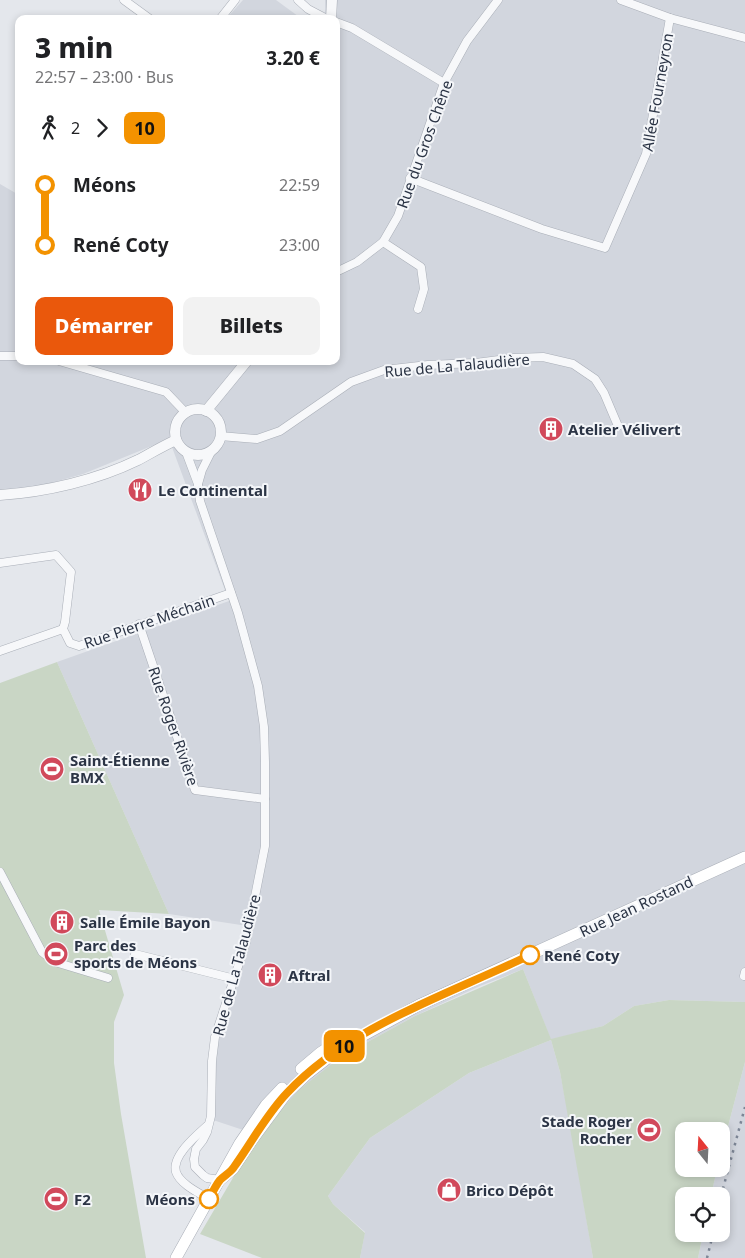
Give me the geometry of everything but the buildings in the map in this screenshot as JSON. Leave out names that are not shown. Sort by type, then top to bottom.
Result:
[{"type":"main road","name":"Rue Jean Rostand","points":[[220,1180],[227,1164],[244,1136],[266,1105],[291,1078],[320,1053],[356,1031],[390,1015],[419,1005],[745,856]]},
{"type":"main road","points":[[176,1258],[220,1180]]},
{"type":"street","points":[[124,0],[145,15]]},
{"type":"street","points":[[223,15],[235,0]]},
{"type":"street","points":[[298,0],[308,9],[321,15]]},
{"type":"street","points":[[330,15],[332,0]]},
{"type":"street","name":"Rue du Gros Chêne","points":[[340,270],[356,262],[383,242],[398,216],[444,83],[467,41],[498,0]]},
{"type":"street","points":[[621,0],[670,18],[745,38]]},
{"type":"street","name":"Allée Fourneyron","points":[[410,178],[542,229],[605,248],[646,154],[670,18]]},
{"type":"street","points":[[340,24],[352,28],[444,83]]},
{"type":"street","points":[[383,242],[421,267],[424,289],[418,309]]},
{"type":"street","points":[[0,356],[15,356]]},
{"type":"street","name":"Rue de La Talaudière","points":[[220,436],[257,439],[280,431],[351,382],[384,370],[514,358],[543,358],[573,364],[595,378],[604,393],[618,426]]},
{"type":"street","points":[[73,365],[166,392],[186,413]]},
{"type":"street","points":[[206,411],[244,365]]},
{"type":"street","points":[[198,484],[202,470],[218,442],[220,426],[216,419],[206,411],[199,409],[186,413],[177,422],[175,427],[176,440],[180,447],[186,452],[194,454],[202,454],[212,450]]},
{"type":"street","points":[[0,495],[57,486],[98,476],[137,460],[176,440]]},
{"type":"street","name":"Rue de La Talaudière","points":[[186,452],[198,484],[200,501],[231,593],[258,686],[264,726],[265,846],[255,901],[235,978],[216,1037],[212,1061],[210,1116],[207,1132],[204,1140],[196,1149],[194,1159],[196,1167],[207,1178],[220,1180]]},
{"type":"street","name":"Rue Pierre Méchain","points":[[0,563],[56,555],[71,572],[63,629],[70,643],[79,646],[231,593]]},
{"type":"street","name":"Rue Roger Rivière","points":[[139,624],[195,790],[265,799]]},
{"type":"street","points":[[0,651],[63,629]]},
{"type":"street","points":[[0,872],[42,952],[55,962],[108,978]]},
{"type":"street","points":[[136,954],[235,978]]},
{"type":"street","points":[[208,1125],[185,1148],[176,1162],[176,1172],[183,1182],[208,1200]]},
{"type":"shaded area","points":[[243,0],[276,0],[297,15],[230,15]]},
{"type":"shaded area","points":[[325,0],[745,0],[745,1002],[669,1000],[634,1006],[603,1026],[551,1040],[523,969],[480,986],[415,1016],[342,1056],[258,1135],[213,1120],[217,1046],[254,927],[169,914],[57,662],[229,601],[169,439],[83,474],[26,490],[0,491],[0,184],[15,193],[15,365],[340,365],[340,15],[325,15]]},
{"type":"shaded area","points":[[551,1040],[560,1072],[571,1128],[593,1258],[360,1258],[365,1232],[333,1204],[328,1196],[370,1138],[469,1073]]},
{"type":"shaded area","points":[[745,1062],[745,1258],[698,1258],[701,1242],[730,1242],[730,1187],[713,1187],[715,1178],[730,1178],[729,1122]]},
{"type":"green space","name":"Parc des sports de Méons","points":[[57,662],[169,914],[99,910],[124,995],[114,1022],[114,1063],[146,1258],[0,1258],[0,683]]},
{"type":"green space","points":[[523,969],[551,1039],[603,1026],[634,1006],[669,1000],[745,1002],[745,1062],[729,1122],[675,1122],[675,1178],[715,1178],[713,1187],[675,1187],[675,1242],[701,1242],[698,1258],[593,1258],[560,1072],[551,1040],[469,1073],[370,1138],[328,1196],[333,1204],[365,1233],[360,1258],[262,1258],[200,1234],[258,1135],[300,1089],[342,1056],[415,1016]]},
{"type":"railway","points":[[723,1187],[745,1107]]},
{"type":"railway","points":[[707,1258],[711,1242]]},
{"type":"bus line","name":"10","points":[[209,1199],[220,1180],[233,1169],[286,1094],[331,1054],[419,1005],[530,955]]},
{"type":"place","name":"Atelier Vélivert","points":[[551,429]]},
{"type":"place","name":"Le Continental","points":[[140,490]]},
{"type":"place","name":"Saint-Étienne BMX","points":[[52,769]]},
{"type":"place","name":"Salle Émile Bayon","points":[[62,922]]},
{"type":"place","name":"Parc des sports de Méons","points":[[56,954]]},
{"type":"place","name":"René Coty","points":[[530,955]]},
{"type":"place","name":"Aftral","points":[[270,975]]},
{"type":"place","name":"Stade Roger Rocher","points":[[649,1130]]},
{"type":"place","name":"Brico Dépôt","points":[[449,1190]]},
{"type":"place","name":"F2","points":[[56,1199]]},
{"type":"place","name":"Méons","points":[[209,1199]]}]
